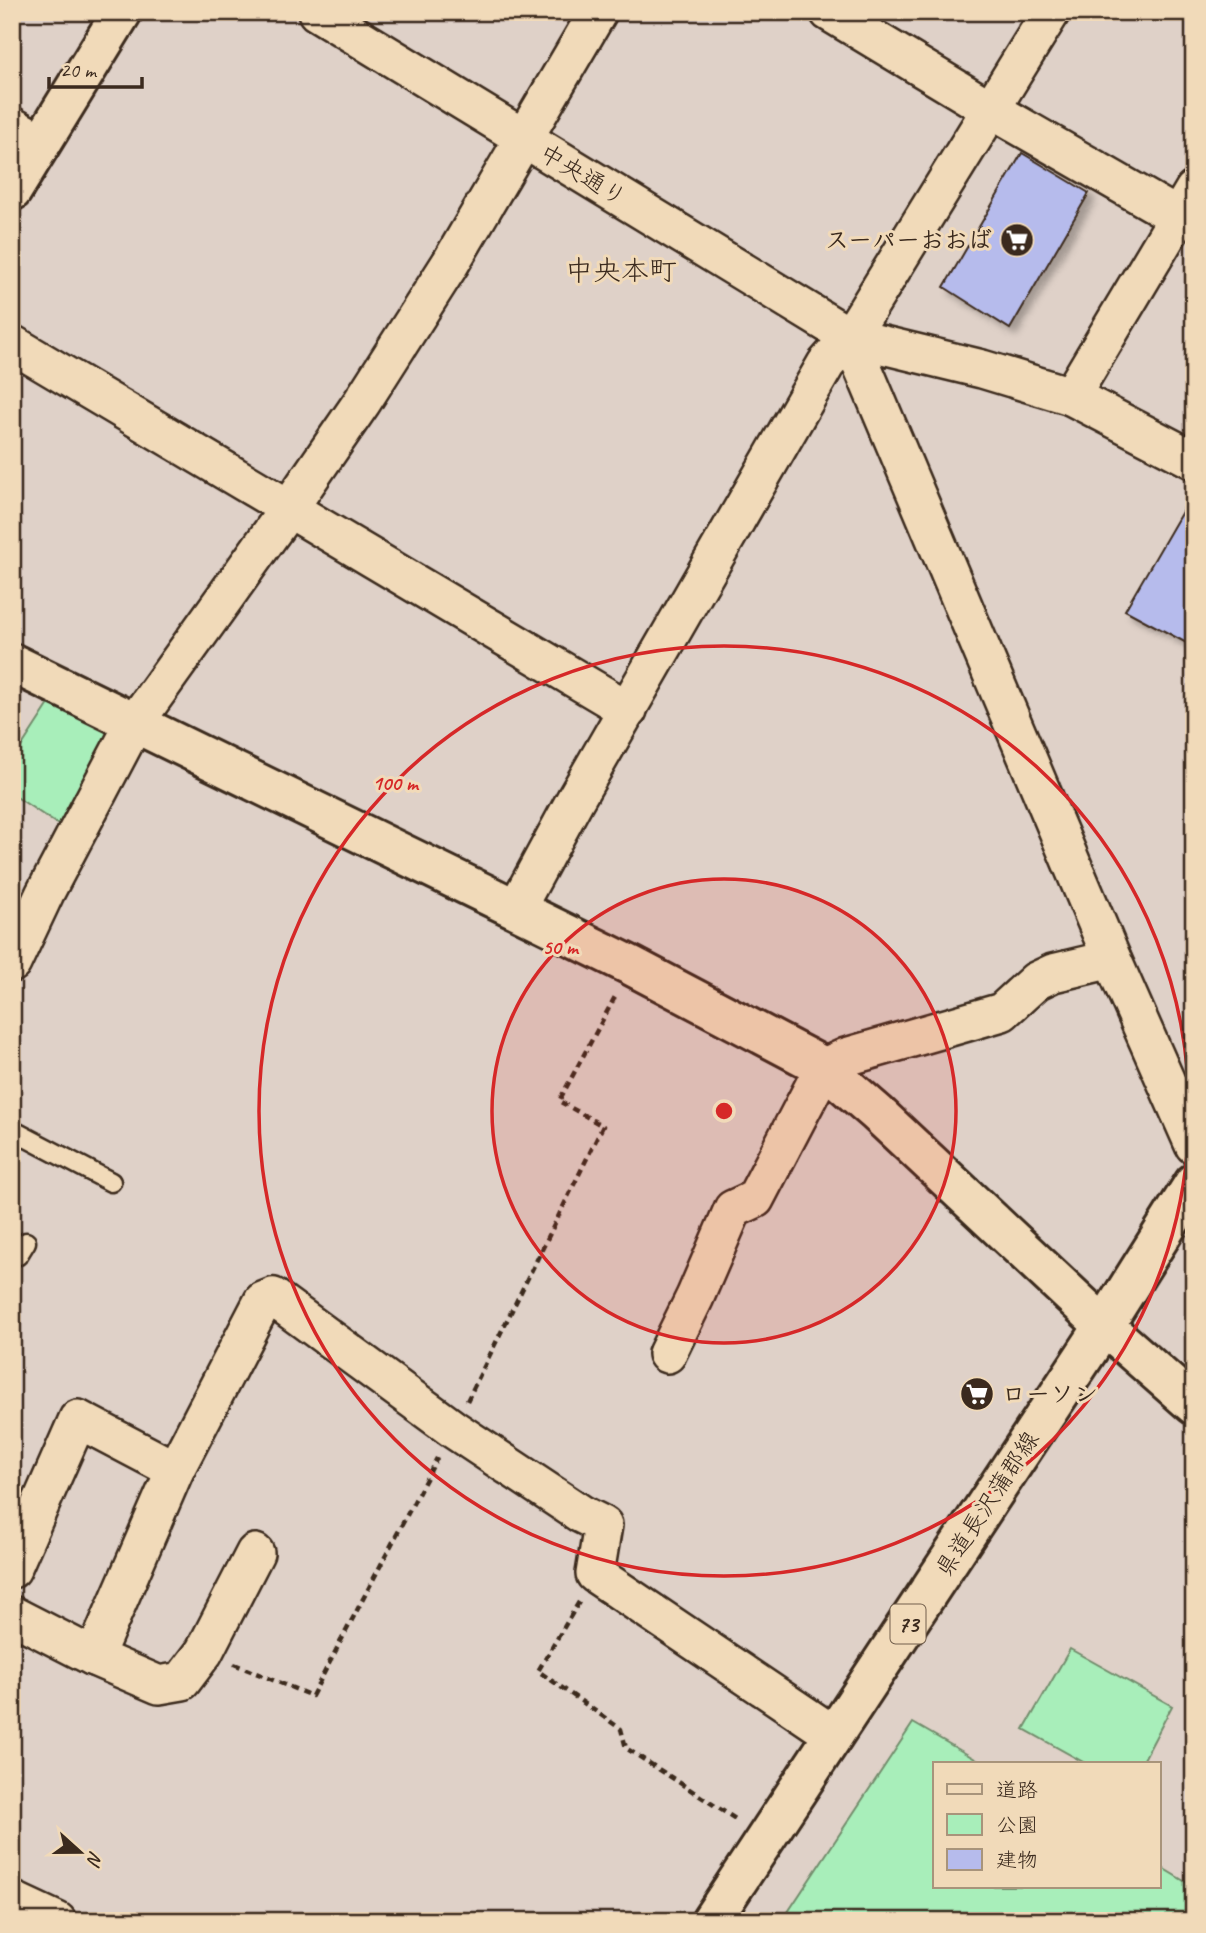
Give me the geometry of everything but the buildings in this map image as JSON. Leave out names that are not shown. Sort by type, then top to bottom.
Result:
[{"type":"street","points":[[12,191],[27,134],[122,12]]},
{"type":"street","name":"中央通り","points":[[317,12],[850,337],[982,369],[1071,396],[1194,460]]},
{"type":"street","points":[[12,963],[45,893],[134,724],[362,402],[450,264],[598,12]]},
{"type":"street","points":[[516,909],[575,800],[826,364],[850,337],[1051,12]]},
{"type":"street","points":[[832,13],[990,109],[1188,209],[1071,396]]},
{"type":"street","points":[[850,337],[1112,959],[1194,1144]]},
{"type":"street","points":[[12,344],[628,710]]},
{"type":"street","points":[[12,663],[516,909],[824,1067],[887,1122],[1104,1326],[1194,1405]]},
{"type":"street","points":[[667,1354],[733,1209],[755,1199],[824,1067],[846,1057],[1002,1012],[1036,981],[1053,973],[1112,959]]},
{"type":"street","name":"県道長沢蒲郡線","points":[[710,1921],[1104,1326],[1194,1184]]},
{"type":"street","points":[[94,1657],[175,1470],[263,1301],[273,1297],[453,1429],[581,1514],[603,1525],[595,1574],[834,1735]]},
{"type":"street","points":[[12,1569],[78,1419],[175,1470]]},
{"type":"street","points":[[12,1615],[94,1657],[159,1685],[182,1681],[204,1652],[255,1553]]},
{"type":"street","points":[[12,1900],[57,1921]]},
{"type":"lane","points":[[12,1130],[111,1182]]},
{"type":"path","points":[[204,1652],[312,1696],[453,1429],[603,1126],[559,1101],[632,967]]},
{"type":"path","points":[[595,1574],[538,1671],[621,1730],[626,1748],[765,1838]]},
{"type":"green space","points":[[49,704],[112,733],[60,826],[12,794],[12,761]]},
{"type":"green space","points":[[1070,1649],[1172,1706],[1143,1762],[1083,1762],[1024,1729]]},
{"type":"green space","points":[[913,1723],[980,1762],[933,1762],[933,1888],[1160,1888],[1160,1867],[1194,1887],[1194,1921],[782,1921]]},
{"type":"place","name":"スーパーおおば","points":[[1017,240]]},
{"type":"place","name":"ローソン","points":[[977,1394]]},
{"type":"district","name":"中央本町","points":[[621,270]]}]
